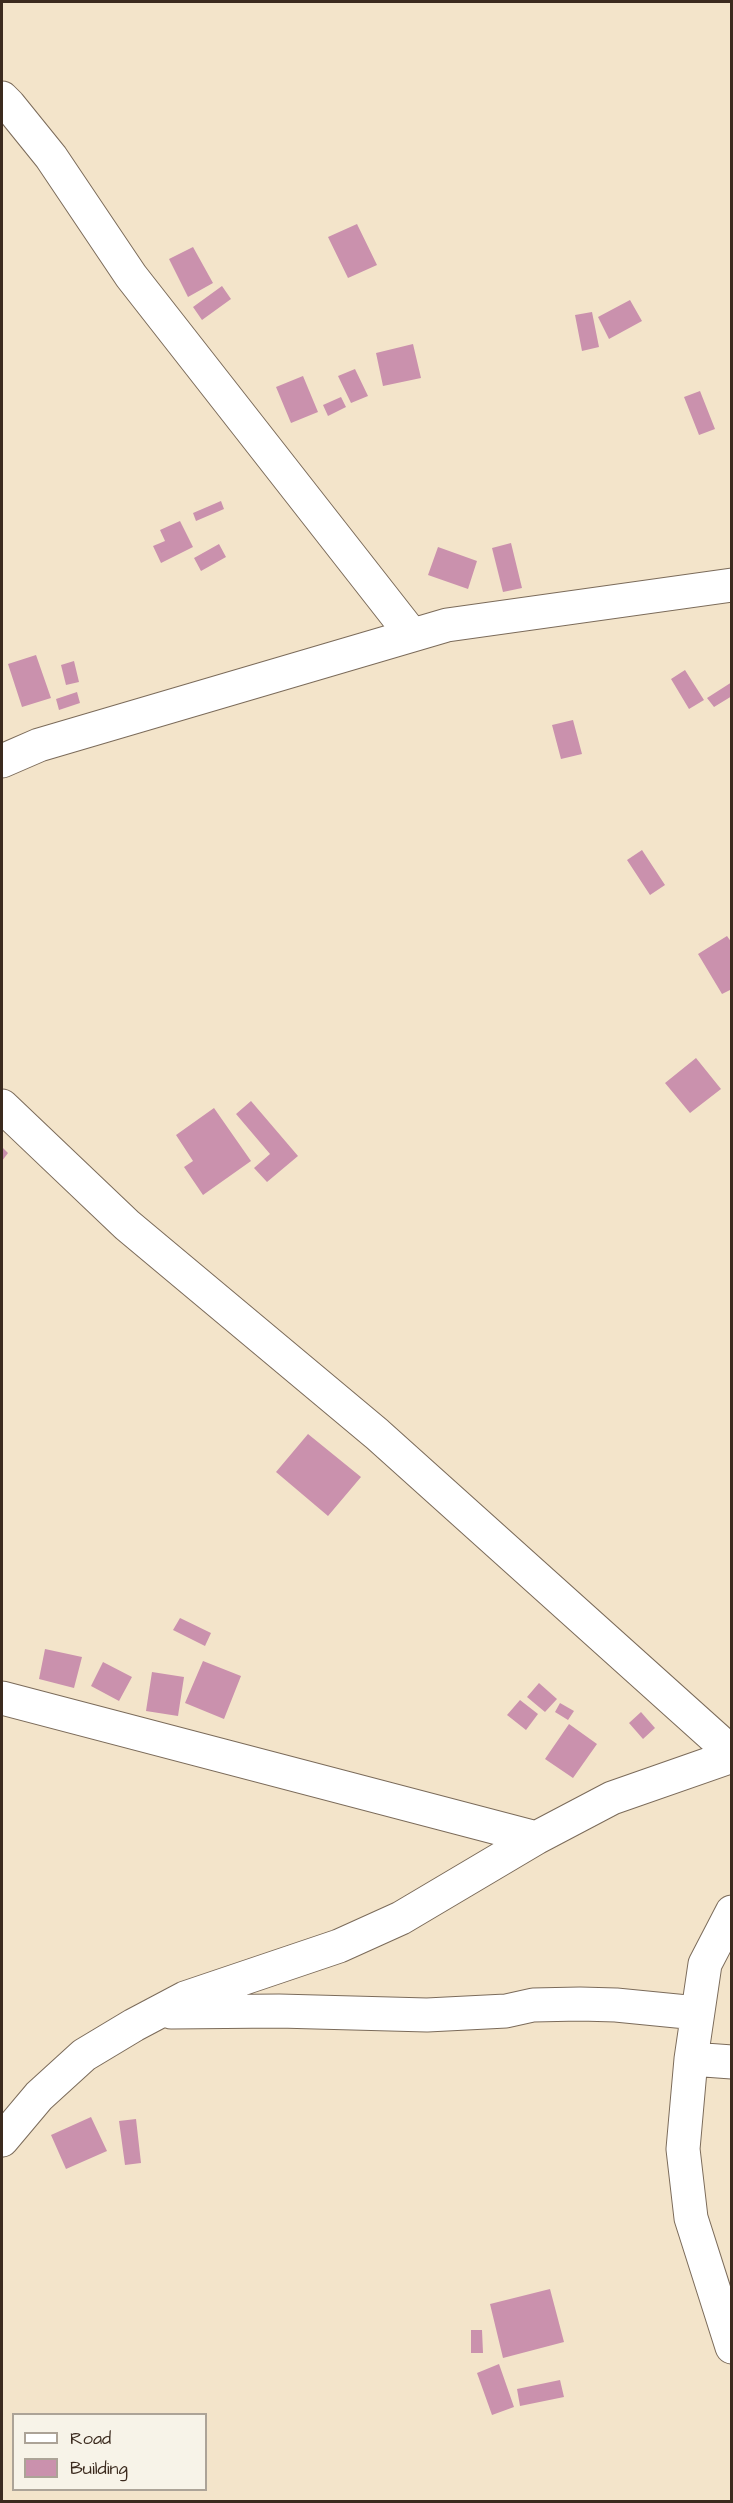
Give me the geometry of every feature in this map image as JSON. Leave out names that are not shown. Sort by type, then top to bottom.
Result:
[{"type":"street","points":[[2,98],[51,157],[138,285],[412,635]]},
{"type":"street","points":[[2,761],[39,745],[447,625],[732,585]]},
{"type":"street","points":[[2,1107],[127,1225],[377,1434],[732,1754],[612,1798],[536,1838],[401,1918],[339,1946],[185,1998],[84,2055],[39,2096],[2,2140]]},
{"type":"street","points":[[2,1698],[536,1838]]},
{"type":"street","points":[[732,1912],[705,1964],[691,2059],[683,2149],[691,2218],[732,2347]]},
{"type":"street","points":[[157,2013],[279,2011],[427,2015],[506,2011],[533,2005],[580,2004],[697,2013]]},
{"type":"street","points":[[691,2059],[732,2062]]},
{"type":"building","points":[[357,224],[377,265],[348,278],[328,237]]},
{"type":"building","points":[[193,247],[213,283],[188,297],[169,259]]},
{"type":"building","points":[[222,286],[231,299],[202,320],[193,307]]},
{"type":"building","points":[[630,300],[642,321],[609,339],[598,317]]},
{"type":"building","points":[[592,312],[599,347],[582,351],[575,315]]},
{"type":"building","points":[[413,344],[421,378],[383,386],[376,353]]},
{"type":"building","points":[[355,369],[368,396],[351,403],[338,376]]},
{"type":"building","points":[[303,376],[318,412],[291,423],[276,387]]},
{"type":"building","points":[[700,391],[715,429],[699,435],[684,397]]},
{"type":"building","points":[[341,397],[346,407],[328,416],[323,405]]},
{"type":"building","points":[[221,501],[224,509],[196,521],[193,513]]},
{"type":"building","points":[[180,521],[193,547],[161,563],[153,546],[165,541],[160,530]]},
{"type":"building","points":[[511,543],[522,588],[503,592],[492,548]]},
{"type":"building","points":[[219,544],[226,557],[201,571],[194,558]]},
{"type":"building","points":[[438,547],[477,561],[468,589],[428,575]]},
{"type":"building","points":[[36,655],[51,698],[22,707],[8,664]]},
{"type":"building","points":[[74,661],[79,682],[66,685],[61,665]]},
{"type":"building","points":[[685,670],[704,700],[689,709],[671,679]]},
{"type":"building","points":[[732,682],[732,696],[714,707],[707,698]]},
{"type":"building","points":[[77,692],[80,703],[59,710],[56,699]]},
{"type":"building","points":[[573,720],[582,754],[561,759],[552,725]]},
{"type":"building","points":[[642,850],[665,885],[650,895],[627,860]]},
{"type":"building","points":[[727,936],[732,943],[732,989],[722,994],[698,954]]},
{"type":"building","points":[[696,1058],[721,1089],[690,1113],[665,1083]]},
{"type":"building","points":[[251,1101],[298,1156],[267,1182],[254,1168],[270,1154],[236,1114]]},
{"type":"building","points":[[214,1108],[251,1161],[203,1195],[184,1167],[193,1161],[176,1135]]},
{"type":"building","points":[[2,1147],[8,1153],[2,1161]]},
{"type":"building","points":[[308,1434],[361,1477],[328,1516],[276,1472]]},
{"type":"building","points":[[180,1618],[211,1633],[205,1646],[173,1630]]},
{"type":"building","points":[[45,1649],[82,1657],[74,1688],[39,1679]]},
{"type":"building","points":[[203,1661],[241,1676],[224,1719],[185,1703]]},
{"type":"building","points":[[103,1662],[132,1677],[119,1701],[91,1686]]},
{"type":"building","points":[[152,1672],[184,1677],[178,1716],[146,1711]]},
{"type":"building","points":[[539,1683],[557,1699],[545,1712],[527,1697]]},
{"type":"building","points":[[520,1700],[538,1714],[526,1730],[507,1715]]},
{"type":"building","points":[[560,1703],[574,1711],[568,1720],[555,1712]]},
{"type":"building","points":[[641,1712],[655,1728],[643,1739],[629,1723]]},
{"type":"building","points":[[569,1724],[597,1744],[573,1778],[545,1759]]},
{"type":"building","points":[[91,2117],[107,2151],[66,2169],[51,2135]]},
{"type":"building","points":[[136,2119],[141,2163],[125,2165],[119,2121]]},
{"type":"building","points":[[550,2289],[564,2342],[503,2358],[490,2304]]},
{"type":"building","points":[[471,2330],[482,2330],[483,2353],[471,2353]]},
{"type":"building","points":[[499,2364],[514,2407],[492,2415],[477,2373]]},
{"type":"building","points":[[560,2380],[564,2397],[520,2406],[517,2389]]}]
